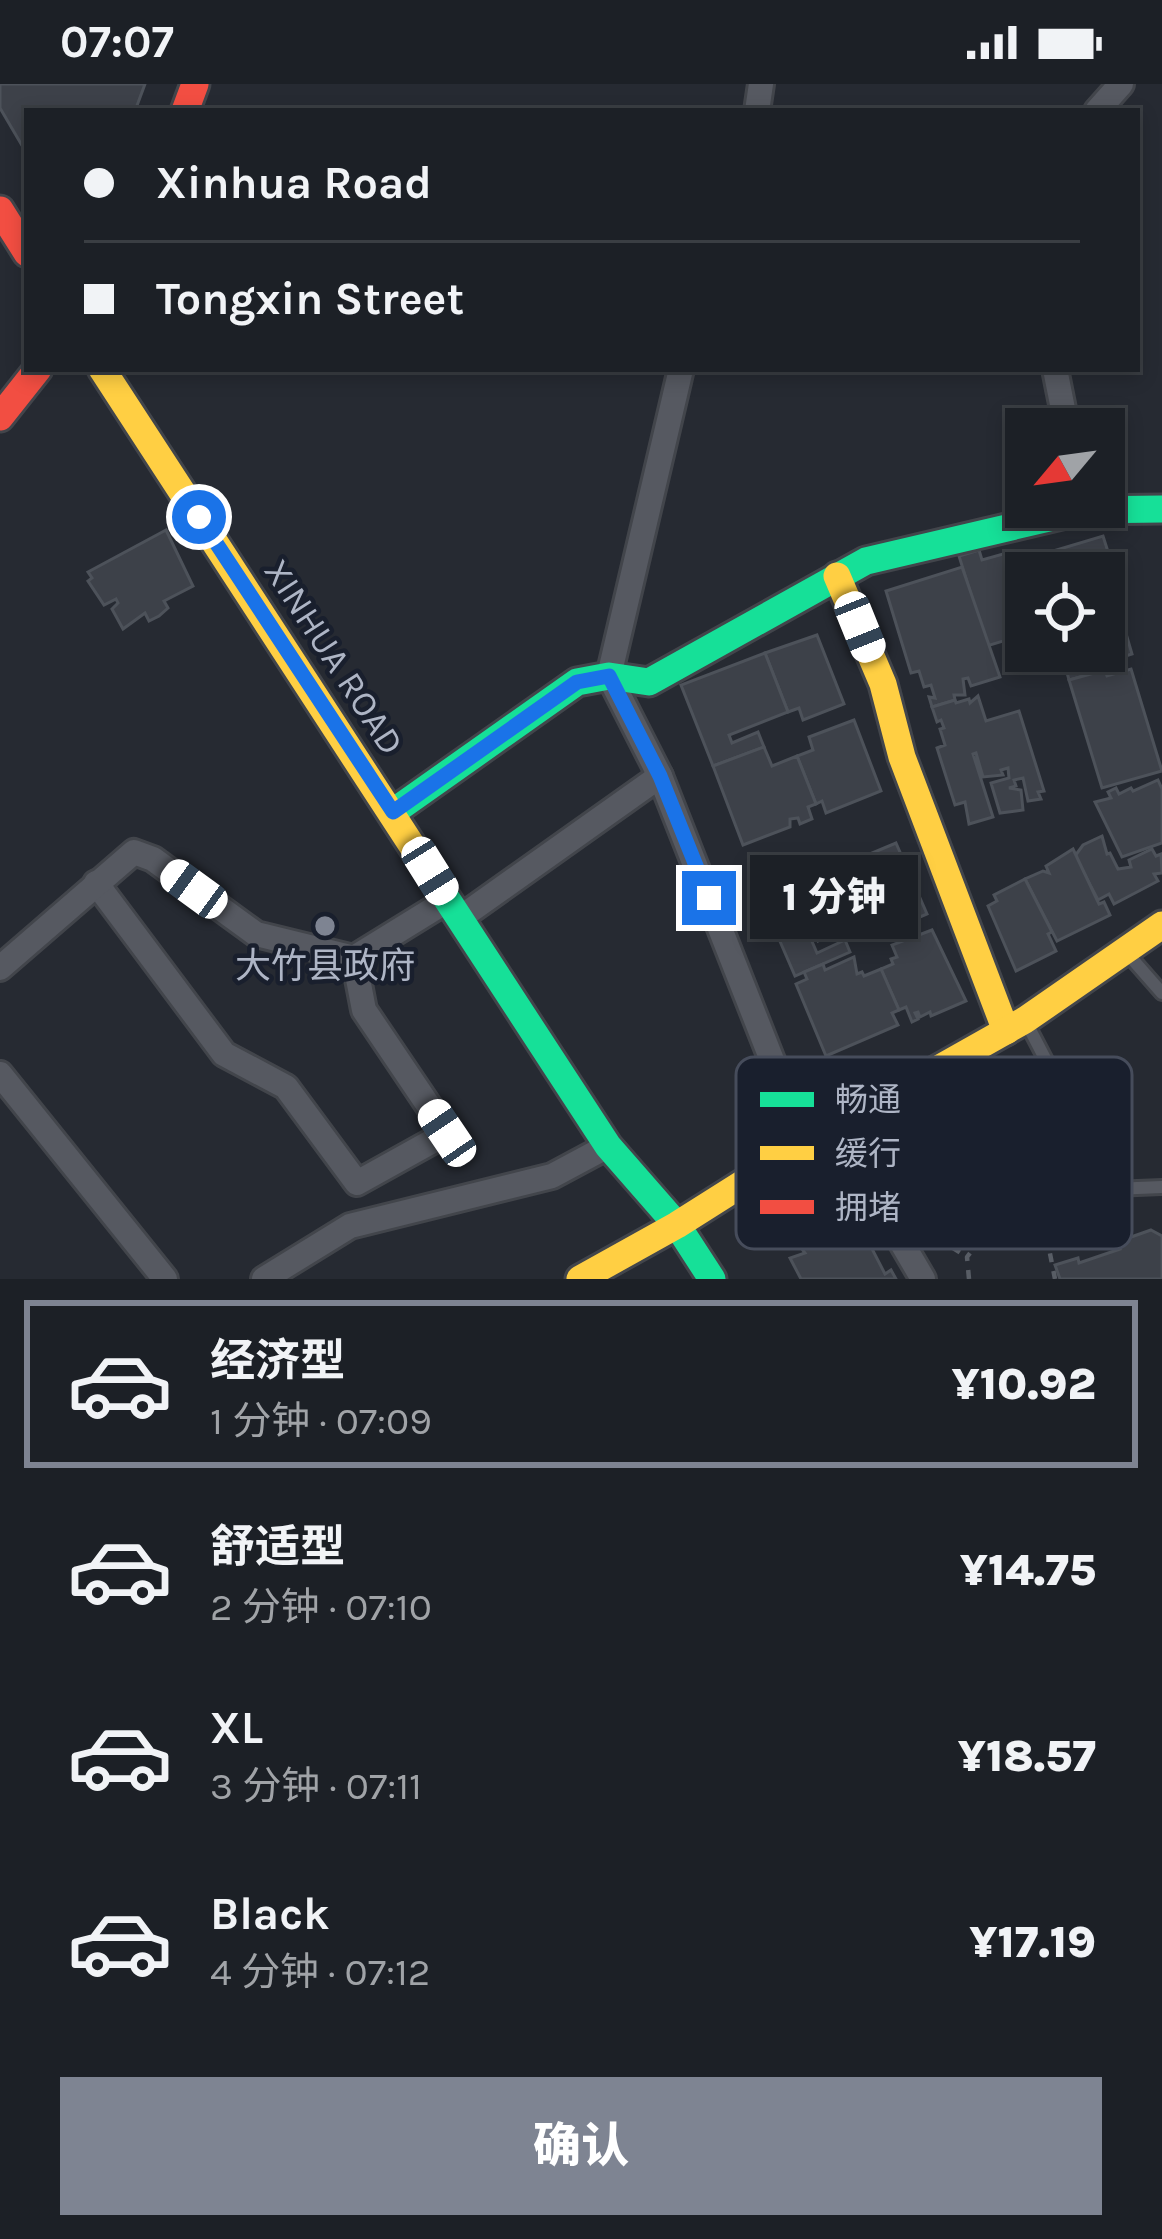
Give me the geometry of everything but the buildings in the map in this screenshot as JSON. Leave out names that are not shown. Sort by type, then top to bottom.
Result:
[{"type":"street","points":[[1100,108],[1121,84]]},
{"type":"street","points":[[0,210],[24,248]]},
{"type":"street","points":[[0,417],[36,372]]},
{"type":"street","name":"XINHUA ROAD","points":[[104,372],[608,1146],[677,1225],[712,1279]]},
{"type":"street","points":[[680,372],[609,676],[660,776],[771,1057]]},
{"type":"street","points":[[1056,372],[1063,408]]},
{"type":"street","points":[[1125,509],[1162,509]]},
{"type":"street","points":[[393,812],[577,682],[609,676],[650,682],[866,561],[1005,527]]},
{"type":"street","points":[[837,576],[883,684],[902,757],[1015,1026]]},
{"type":"street","points":[[0,968],[134,851],[153,859],[256,934],[354,958],[454,909],[660,776]]},
{"type":"street","points":[[96,883],[224,1054],[286,1087],[357,1184],[447,1133],[364,1010],[354,958]]},
{"type":"street","points":[[959,1057],[1015,1026],[1162,925]]},
{"type":"street","points":[[0,1074],[165,1279]]},
{"type":"street","points":[[264,1279],[350,1226],[552,1176],[608,1146]]},
{"type":"street","points":[[580,1279],[736,1188]]},
{"type":"street","points":[[905,1249],[923,1279]]},
{"type":"lane","points":[[1126,951],[1162,993]]},
{"type":"lane","points":[[1015,1026],[1034,1057]]},
{"type":"lane","points":[[1132,1188],[1162,1186]]},
{"type":"path","points":[[969,1279],[968,1257],[974,1249]]},
{"type":"path","points":[[1049,1249],[1055,1279]]},
{"type":"traffic: fast","points":[[393,812],[577,682],[609,676],[649,682],[866,561],[1083,510],[1162,509]]},
{"type":"traffic: fast","points":[[424,864],[608,1146],[677,1225],[712,1279]]},
{"type":"traffic: slow","points":[[104,372],[424,864]]},
{"type":"traffic: slow","points":[[837,576],[883,684],[902,757],[1006,1031]]},
{"type":"traffic: slow","points":[[959,1057],[1025,1020],[1162,925]]},
{"type":"traffic: slow","points":[[580,1279],[736,1188]]},
{"type":"traffic: jam","points":[[186,108],[195,84]]},
{"type":"traffic: jam","points":[[0,210],[24,248]]},
{"type":"traffic: jam","points":[[0,417],[36,372]]},
{"type":"place","name":"大竹县政府","points":[[325,926]]},
{"type":"route","points":[[199,517],[393,812],[577,682],[609,676],[660,776],[709,898]]}]
